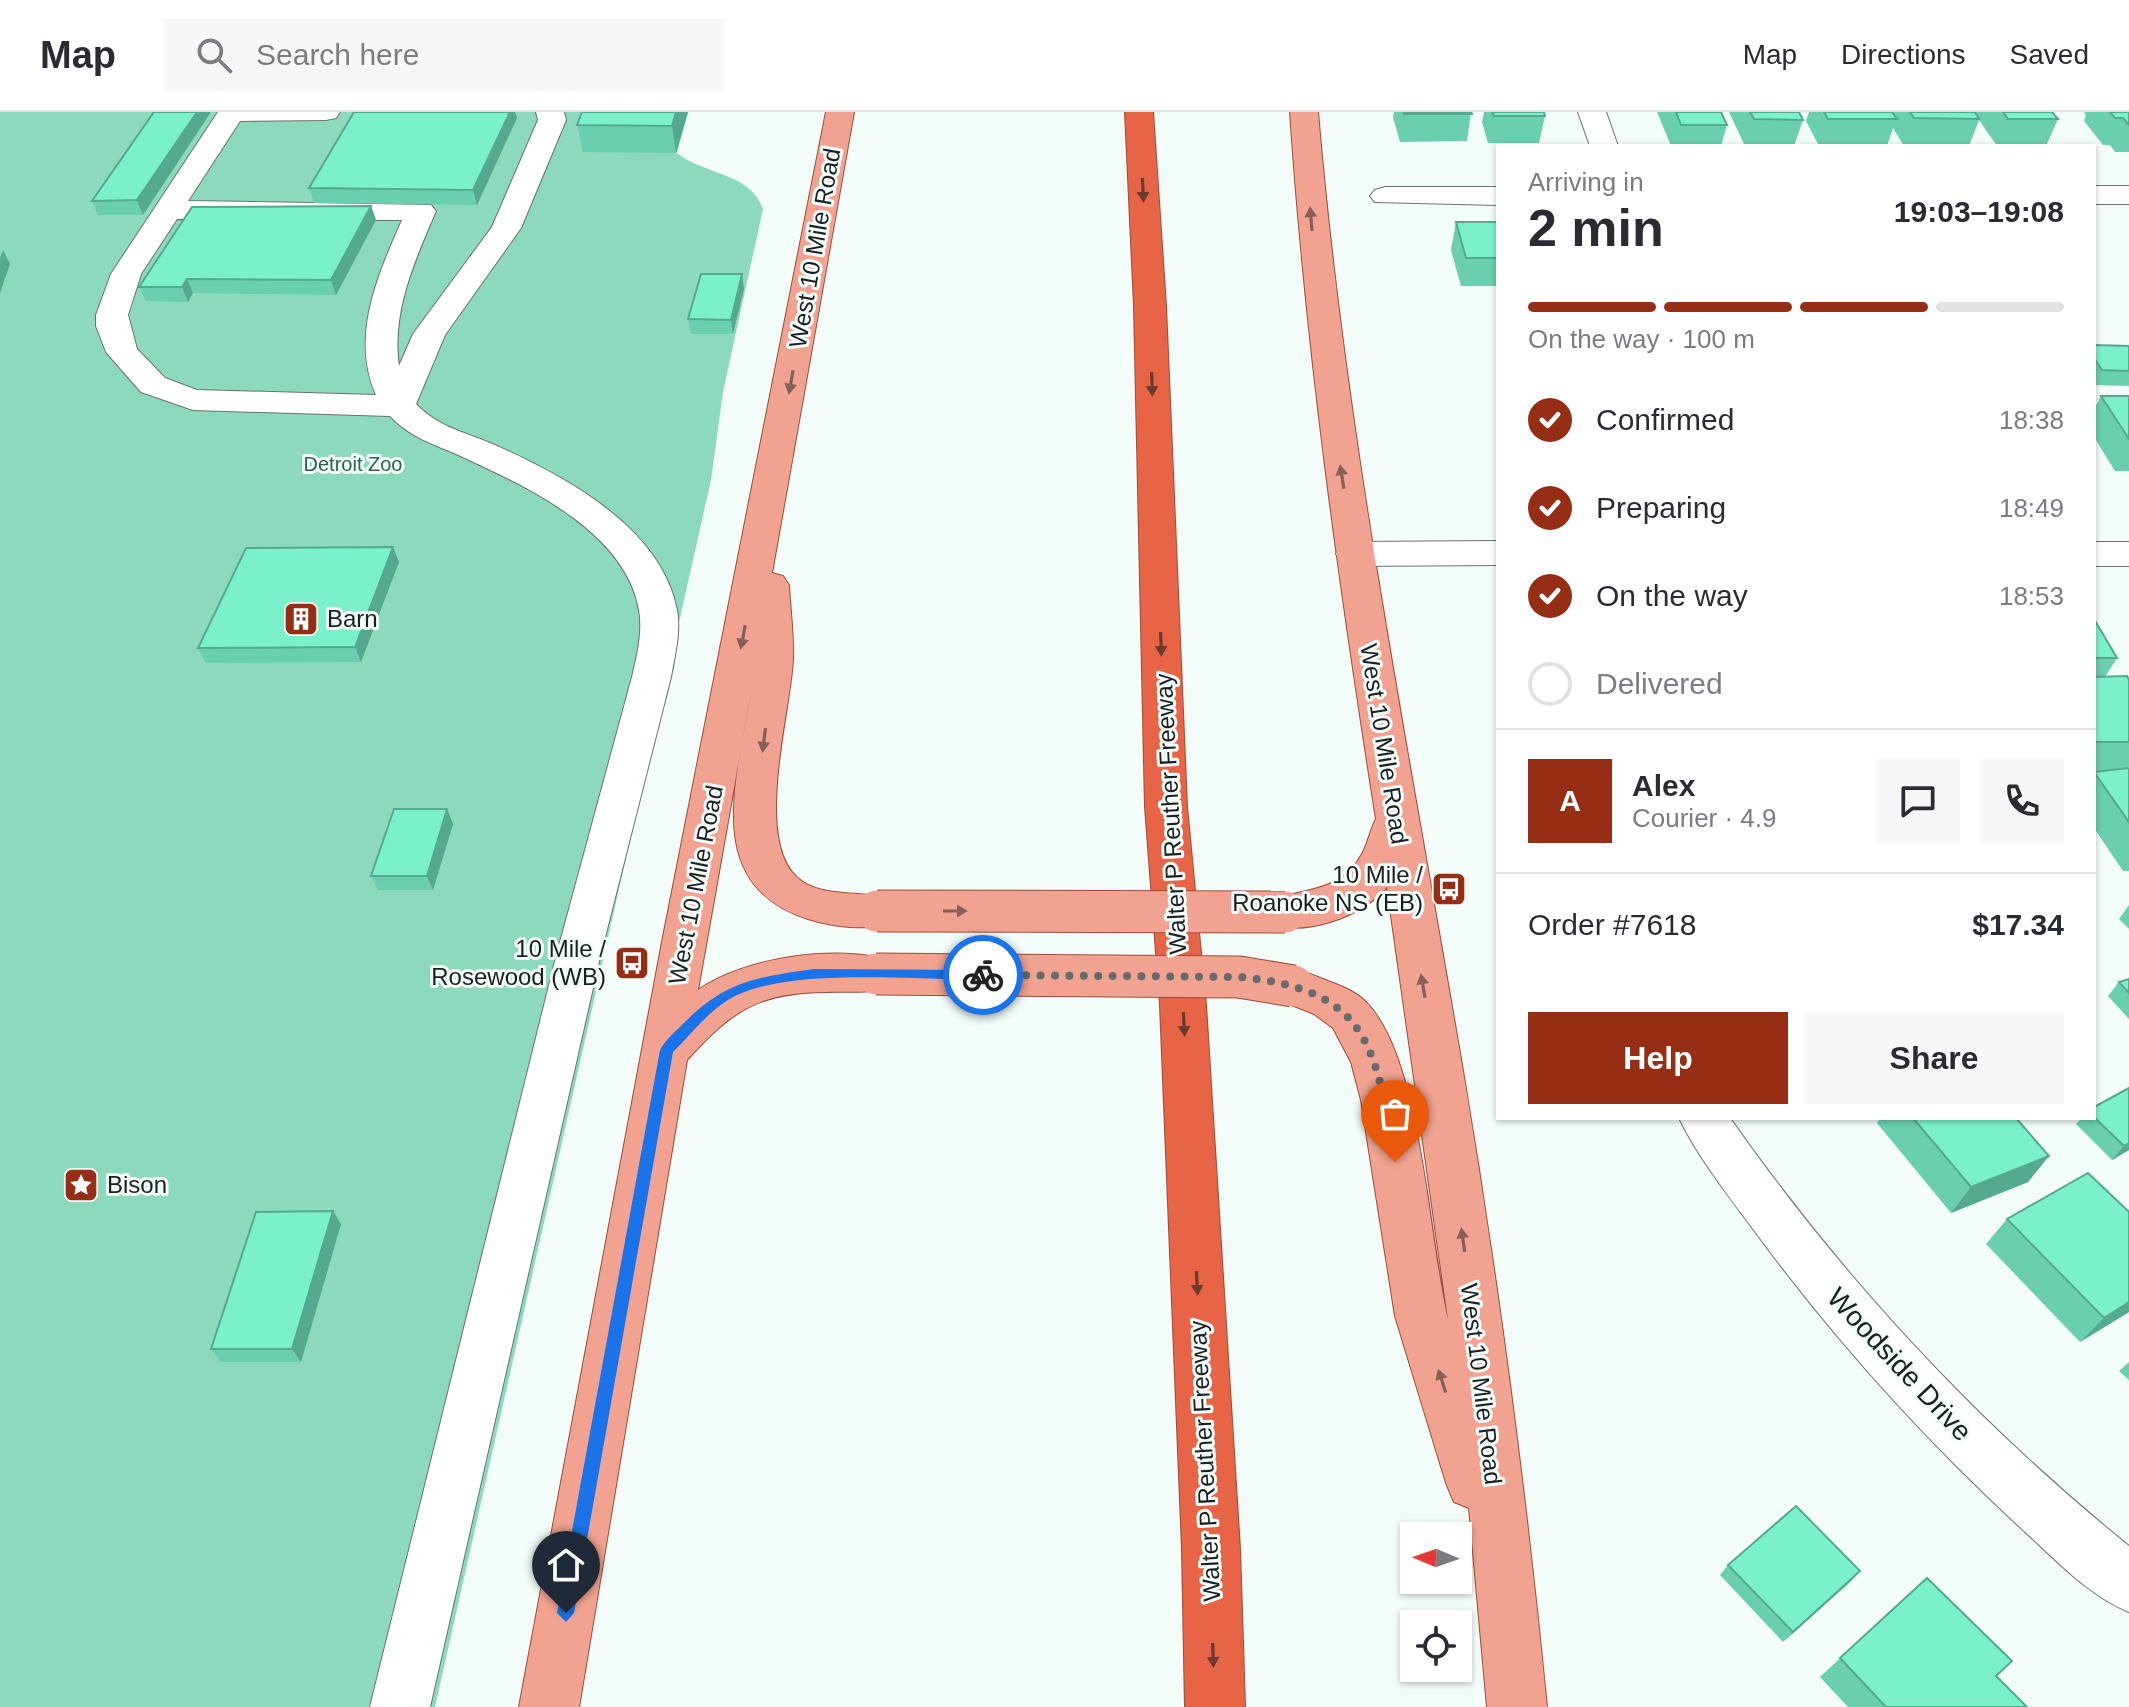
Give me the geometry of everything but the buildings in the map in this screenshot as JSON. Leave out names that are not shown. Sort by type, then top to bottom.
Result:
[{"type":"highway","name":"Walter P Reuther Freeway","points":[[1139,112],[1150,306],[1166,807],[1183,1005],[1211,1549],[1215,1707]]},
{"type":"main road","name":"West 10 Mile Road","points":[[549,1707],[840,112]]},
{"type":"main road","name":"West 10 Mile Road","points":[[1304,112],[1317,290],[1354,554],[1437,1063],[1507,1589],[1517,1707]]},
{"type":"main road","points":[[766,523],[774,658],[755,816],[760,861],[767,874],[796,898],[834,908],[877,911],[1285,912],[1325,906],[1355,894],[1382,865],[1396,818]]},
{"type":"main road","points":[[667,1050],[708,1008],[732,991],[781,977],[876,974],[1239,977],[1293,986],[1330,1001],[1349,1015],[1364,1036],[1375,1062],[1385,1100],[1421,1316],[1507,1589]]},
{"type":"street","points":[[326,112],[232,112],[126,274],[112,315],[112,326],[122,352],[153,385],[193,400],[217,404],[398,406]]},
{"type":"street","points":[[398,406],[429,334],[506,228],[552,120],[550,112]]},
{"type":"street","points":[[1592,112],[1603,144]]},
{"type":"street","points":[[1385,195],[1496,196]]},
{"type":"street","points":[[2096,195],[2129,195]]},
{"type":"street","points":[[166,210],[421,211],[389,289],[381,326],[381,362],[398,406],[418,427],[513,469],[609,530],[635,557],[651,585],[658,608],[658,628],[608,861],[578,957],[400,1707]]},
{"type":"street","points":[[1354,554],[1496,564]]},
{"type":"street","points":[[2096,554],[2129,554]]},
{"type":"street","name":"Woodside Drive","points":[[1704,1120],[1803,1259],[1861,1326],[1946,1417],[2129,1583]]},
{"type":"green space","name":"Detroit Zoo","points":[[0,112],[688,112],[677,153],[748,188],[763,209],[723,392],[711,480],[435,1707],[0,1707]]},
{"type":"way so far","points":[[983,975],[1239,977],[1268,980],[1310,991],[1349,1015],[1364,1036],[1385,1100],[1395,1162]]},
{"type":"place","name":"Barn","points":[[301,619]]},
{"type":"place","name":"10 Mile / Roanoke NS (EB)","points":[[1449,889]]},
{"type":"place","name":"10 Mile / Rosewood (WB)","points":[[632,963]]},
{"type":"place","name":"Bison","points":[[81,1185]]},
{"type":"route","points":[[566,1613],[667,1050],[708,1008],[732,991],[781,977],[814,974],[983,975]]}]
